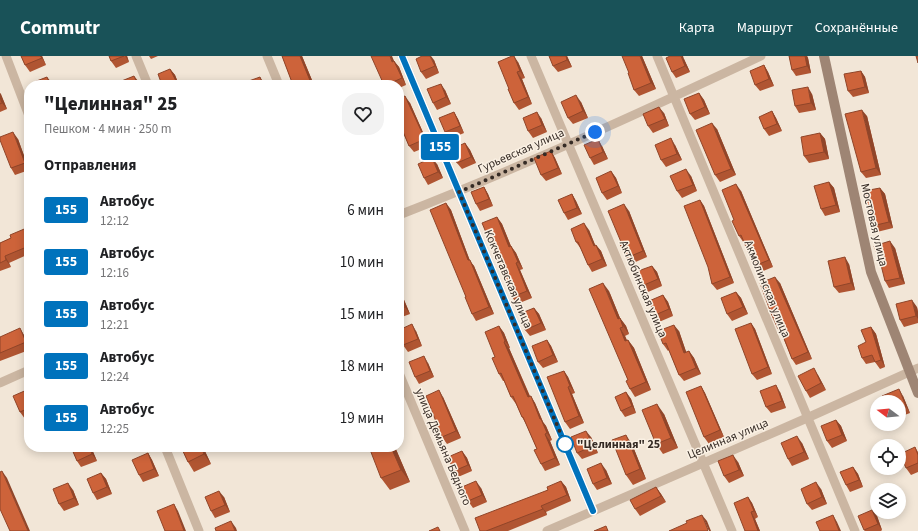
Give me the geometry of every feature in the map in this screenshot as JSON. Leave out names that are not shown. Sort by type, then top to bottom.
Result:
[{"type":"street","points":[[6,56],[24,103]]},
{"type":"street","points":[[136,56],[146,80]]},
{"type":"street","points":[[267,56],[277,80]]},
{"type":"street","name":"Кокчетавская улица","points":[[402,56],[593,511]]},
{"type":"street","name":"Актюбинская улица","points":[[532,56],[732,531]]},
{"type":"street","name":"Акмолинская улица","points":[[657,56],[855,531]]},
{"type":"street","name":"Гурьевская улица","points":[[404,213],[459,192],[675,97],[761,56]]},
{"type":"street","name":"Мостовая улица","points":[[824,56],[871,272],[914,370],[918,393]]},
{"type":"street","name":"Целинная улица","points":[[547,531],[914,370]]},
{"type":"street","points":[[0,383],[24,372]]},
{"type":"street","name":"улица Демьяна Бедного","points":[[404,385],[465,531]]},
{"type":"street","points":[[167,452],[199,531]]},
{"type":"building","points":[[21,56],[40,56],[42,58],[25,65]]},
{"type":"building","points":[[109,56],[124,56],[111,61]]},
{"type":"building","points":[[282,56],[300,56],[310,80],[291,80]]},
{"type":"building","points":[[371,56],[390,56],[402,78],[397,80],[382,80]]},
{"type":"building","points":[[422,56],[430,56],[435,66],[421,72],[416,59]]},
{"type":"building","points":[[514,56],[520,71],[517,72],[528,97],[514,103],[498,62]]},
{"type":"building","points":[[549,56],[566,56],[567,60],[553,66]]},
{"type":"building","points":[[622,56],[640,56],[651,83],[634,90]]},
{"type":"building","points":[[670,56],[681,56],[685,66],[672,72],[666,58]]},
{"type":"building","points":[[789,56],[805,56],[807,66],[792,70]]},
{"type":"building","points":[[764,65],[769,79],[755,85],[750,71]]},
{"type":"building","points":[[170,69],[176,80],[160,80],[158,74]]},
{"type":"building","points":[[861,71],[865,87],[848,91],[844,74]]},
{"type":"building","points":[[134,76],[136,80],[124,80]]},
{"type":"building","points":[[47,77],[48,80],[39,80]]},
{"type":"building","points":[[260,77],[261,80],[252,80]]},
{"type":"building","points":[[441,84],[446,97],[433,103],[427,89]]},
{"type":"building","points":[[808,87],[811,103],[795,106],[792,90]]},
{"type":"building","points":[[699,93],[705,107],[690,114],[684,99]]},
{"type":"building","points":[[576,95],[583,111],[568,118],[561,102]]},
{"type":"building","points":[[404,96],[425,139],[409,146],[404,134]]},
{"type":"building","points":[[659,107],[665,119],[648,126],[643,114]]},
{"type":"building","points":[[862,110],[876,168],[861,172],[845,114]]},
{"type":"building","points":[[772,111],[777,124],[764,129],[759,117]]},
{"type":"building","points":[[454,112],[460,126],[445,132],[439,118]]},
{"type":"building","points":[[537,112],[542,125],[528,131],[523,118]]},
{"type":"building","points":[[712,123],[731,169],[715,175],[696,130]]},
{"type":"building","points":[[13,132],[24,163],[11,168],[0,137]]},
{"type":"building","points":[[820,133],[824,152],[804,156],[801,137]]},
{"type":"building","points":[[671,138],[677,154],[661,160],[655,145]]},
{"type":"building","points":[[598,139],[603,152],[590,158],[584,145]]},
{"type":"building","points":[[465,143],[471,157],[457,163],[452,149]]},
{"type":"building","points":[[551,151],[558,168],[541,175],[534,158]]},
{"type":"building","points":[[432,158],[438,172],[424,178],[418,164]]},
{"type":"building","points":[[686,169],[693,185],[677,191],[670,176]]},
{"type":"building","points":[[611,171],[618,186],[602,193],[596,178]]},
{"type":"building","points":[[829,182],[836,205],[821,209],[814,186]]},
{"type":"building","points":[[736,184],[769,260],[754,266],[741,235],[739,236],[732,221],[734,220],[722,190]]},
{"type":"building","points":[[484,187],[489,199],[476,204],[471,192]]},
{"type":"building","points":[[880,188],[889,222],[872,226],[864,191]]},
{"type":"building","points":[[572,194],[577,208],[564,213],[558,200]]},
{"type":"building","points":[[700,200],[730,277],[712,284],[708,267],[684,206]]},
{"type":"building","points":[[446,203],[468,260],[470,260],[489,307],[472,314],[430,210]]},
{"type":"building","points":[[624,204],[643,251],[626,258],[608,211]]},
{"type":"building","points":[[497,217],[509,247],[511,246],[518,262],[516,263],[527,291],[512,297],[482,223]]},
{"type":"building","points":[[584,223],[594,246],[596,245],[602,259],[588,265],[571,229]]},
{"type":"building","points":[[24,229],[24,248],[5,256],[6,260],[0,263],[0,243],[11,238],[10,235]]},
{"type":"building","points":[[890,241],[900,278],[885,281],[880,261],[874,246]]},
{"type":"building","points":[[845,257],[851,283],[834,287],[828,261]]},
{"type":"building","points":[[652,266],[658,279],[644,285],[638,271]]},
{"type":"building","points":[[775,277],[808,352],[792,359],[780,328],[778,329],[771,313],[760,283]]},
{"type":"building","points":[[603,283],[618,319],[620,318],[623,327],[620,328],[625,341],[628,340],[646,382],[630,389],[626,381],[628,380],[589,289]]},
{"type":"building","points":[[736,292],[743,307],[727,314],[721,298]]},
{"type":"building","points":[[663,295],[669,309],[655,315],[649,301]]},
{"type":"building","points":[[912,300],[916,316],[900,320],[896,304]]},
{"type":"building","points":[[534,308],[541,323],[525,330],[519,314]]},
{"type":"building","points":[[751,323],[768,367],[752,374],[735,329]]},
{"type":"building","points":[[412,324],[418,339],[404,345],[404,328]]},
{"type":"building","points":[[674,325],[684,353],[689,351],[696,368],[679,375],[666,343],[663,344],[658,331]]},
{"type":"building","points":[[499,326],[505,341],[504,342],[528,397],[531,396],[547,433],[545,434],[555,458],[541,464],[534,450],[537,449],[523,417],[513,396],[511,397],[501,373],[499,374],[492,358],[495,357],[485,332]]},
{"type":"building","points":[[871,327],[881,360],[875,362],[872,355],[862,358],[858,346],[866,342],[861,330]]},
{"type":"building","points":[[20,328],[24,337],[24,343],[0,353],[0,337]]},
{"type":"building","points":[[547,340],[553,355],[538,362],[532,346]]},
{"type":"building","points":[[424,356],[430,371],[415,377],[409,362]]},
{"type":"building","points":[[814,368],[821,383],[806,391],[798,376]]},
{"type":"building","points":[[564,371],[570,386],[568,387],[579,416],[565,422],[547,377]]},
{"type":"building","points":[[776,385],[782,401],[766,407],[760,391]]},
{"type":"building","points":[[701,386],[720,430],[704,437],[686,392]]},
{"type":"building","points":[[899,389],[901,395],[884,395]]},
{"type":"building","points":[[439,390],[456,431],[442,437],[426,396]]},
{"type":"building","points":[[24,391],[24,410],[20,412],[13,396]]},
{"type":"building","points":[[626,392],[632,406],[621,411],[615,397]]},
{"type":"building","points":[[657,404],[671,438],[656,444],[642,410]]},
{"type":"building","points":[[836,420],[842,435],[827,441],[821,426]]},
{"type":"building","points":[[586,431],[593,446],[577,453],[571,437]]},
{"type":"building","points":[[626,435],[640,469],[626,475],[612,440]]},
{"type":"building","points":[[797,436],[804,452],[788,459],[781,443]]},
{"type":"building","points":[[915,447],[918,455],[918,463],[906,468],[906,451]]},
{"type":"building","points":[[462,451],[468,465],[454,471],[448,457]]},
{"type":"building","points":[[73,452],[91,452],[92,454],[77,461]]},
{"type":"building","points":[[183,452],[203,452],[204,454],[188,462]]},
{"type":"building","points":[[371,452],[393,452],[401,470],[381,478]]},
{"type":"building","points":[[148,453],[154,469],[139,475],[132,460]]},
{"type":"building","points":[[733,455],[739,470],[724,476],[718,461]]},
{"type":"building","points":[[601,463],[607,478],[593,484],[587,469]]},
{"type":"building","points":[[853,467],[859,480],[846,485],[840,472]]},
{"type":"building","points":[[2,471],[28,531],[10,531],[0,509],[0,472]]},
{"type":"building","points":[[101,473],[107,487],[93,493],[87,479]]},
{"type":"building","points":[[476,481],[482,495],[468,501],[462,487]]},
{"type":"building","points":[[561,481],[567,495],[541,506],[543,509],[486,531],[480,531],[475,518],[548,490],[547,487]]},
{"type":"building","points":[[816,482],[822,497],[807,504],[801,489]]},
{"type":"building","points":[[68,483],[74,498],[59,504],[53,489]]},
{"type":"building","points":[[656,487],[661,496],[635,509],[630,500]]},
{"type":"building","points":[[219,491],[225,505],[211,511],[205,497]]},
{"type":"building","points":[[748,497],[754,511],[751,512],[758,531],[745,531],[734,503]]},
{"type":"building","points":[[174,504],[184,531],[165,531],[157,511]]},
{"type":"building","points":[[870,511],[870,519],[876,519],[878,524],[864,530],[858,516]]},
{"type":"building","points":[[702,515],[708,530],[707,531],[669,531],[687,523],[686,521]]},
{"type":"building","points":[[833,515],[839,531],[820,531],[816,522]]},
{"type":"building","points":[[231,521],[235,531],[216,531],[215,528]]},
{"type":"building","points":[[606,526],[608,531],[594,531]]},
{"type":"building","points":[[438,527],[440,531],[429,531]]},
{"type":"bus line","name":"155","points":[[402,56],[593,511]]},
{"type":"place","name":"\"Целинная\" 25","points":[[565,444]]},
{"type":"route","points":[[565,444],[459,192],[595,132]]}]
